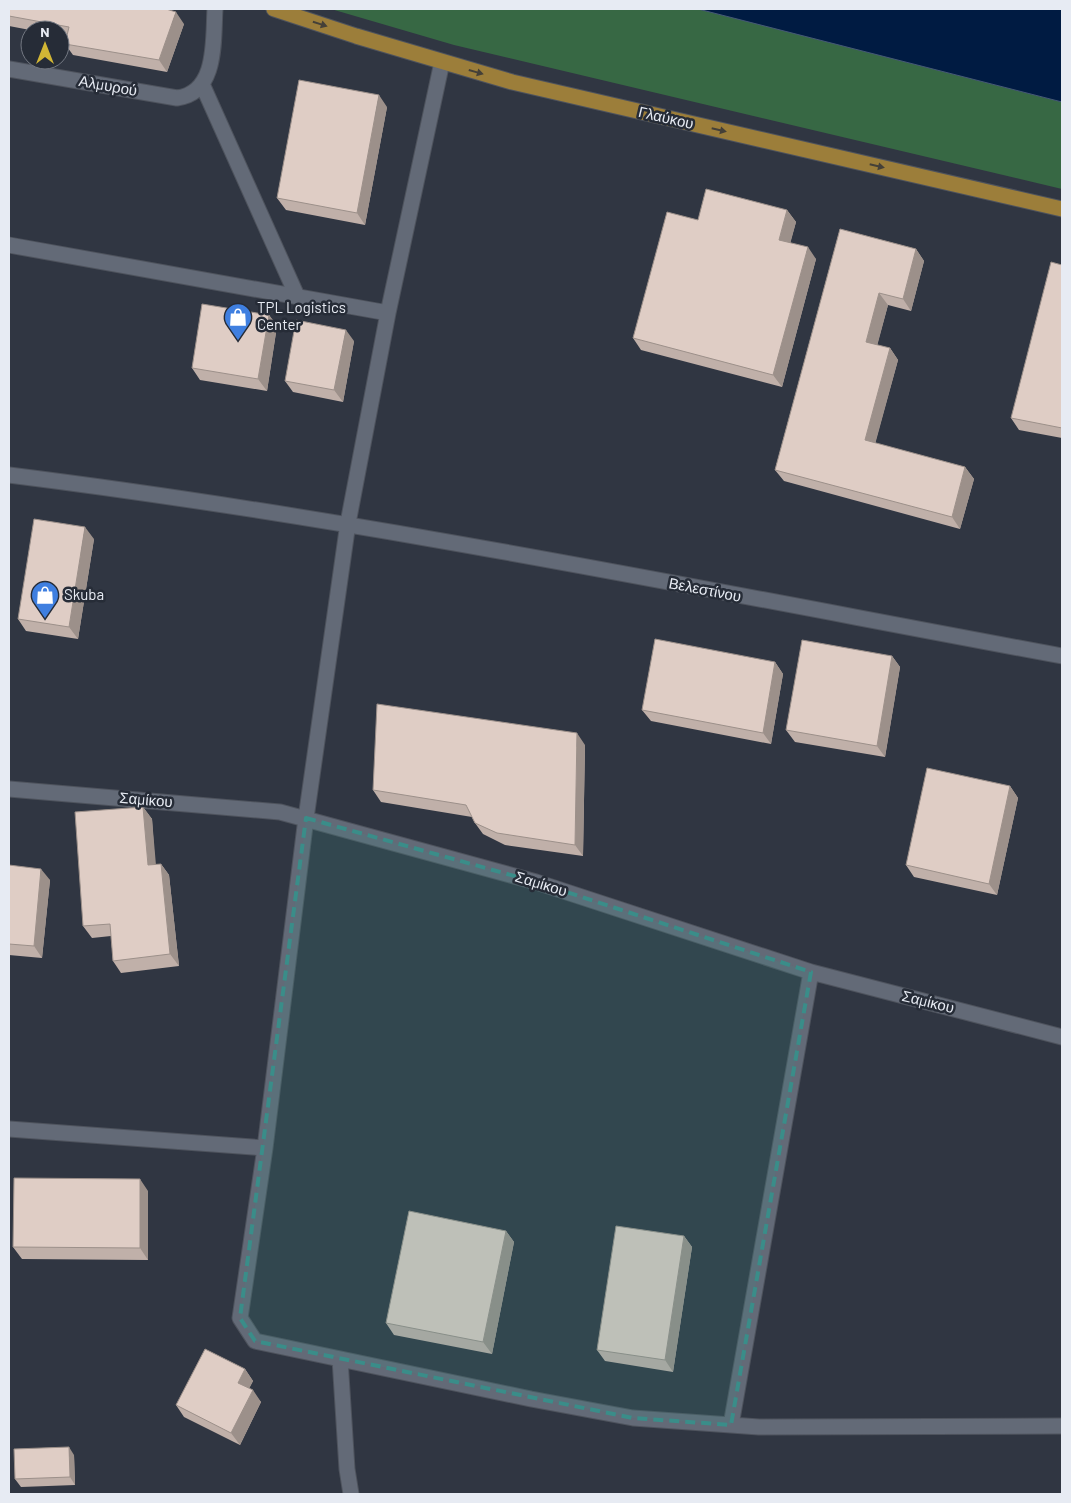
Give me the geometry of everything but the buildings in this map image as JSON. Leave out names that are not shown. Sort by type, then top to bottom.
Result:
[{"type":"main road","name":"Γλαύκου","points":[[274,9],[442,62],[550,92],[1062,209]]},
{"type":"street","points":[[215,9],[211,70],[202,84],[297,296]]},
{"type":"street","points":[[442,62],[388,313],[348,523],[306,818],[265,1148],[240,1318],[256,1341],[633,1418],[731,1426],[1062,1426]]},
{"type":"street","name":"Αλμυρού","points":[[9,69],[177,98],[184,98],[202,84]]},
{"type":"street","points":[[9,245],[388,313]]},
{"type":"street","name":"Βελεστίνου","points":[[9,475],[157,494],[348,523],[1062,656]]},
{"type":"street","name":"Σαμίκου","points":[[9,788],[280,812],[306,818],[536,882],[811,972],[1062,1037]]},
{"type":"street","points":[[731,1426],[811,972]]},
{"type":"street","points":[[9,1129],[265,1148]]},
{"type":"street","points":[[340,1359],[347,1469],[351,1494]]},
{"type":"highlighted area","points":[[306,818],[536,882],[811,972],[731,1425],[633,1418],[255,1341],[240,1318]]},
{"type":"green space","points":[[331,9],[698,9],[1062,102],[1062,189],[454,45]]},
{"type":"water","points":[[698,9],[1062,9],[1062,102]]},
{"type":"place","name":"TPL Logistics Center","points":[[238,341]]},
{"type":"place","name":"Skuba","points":[[45,619]]}]
